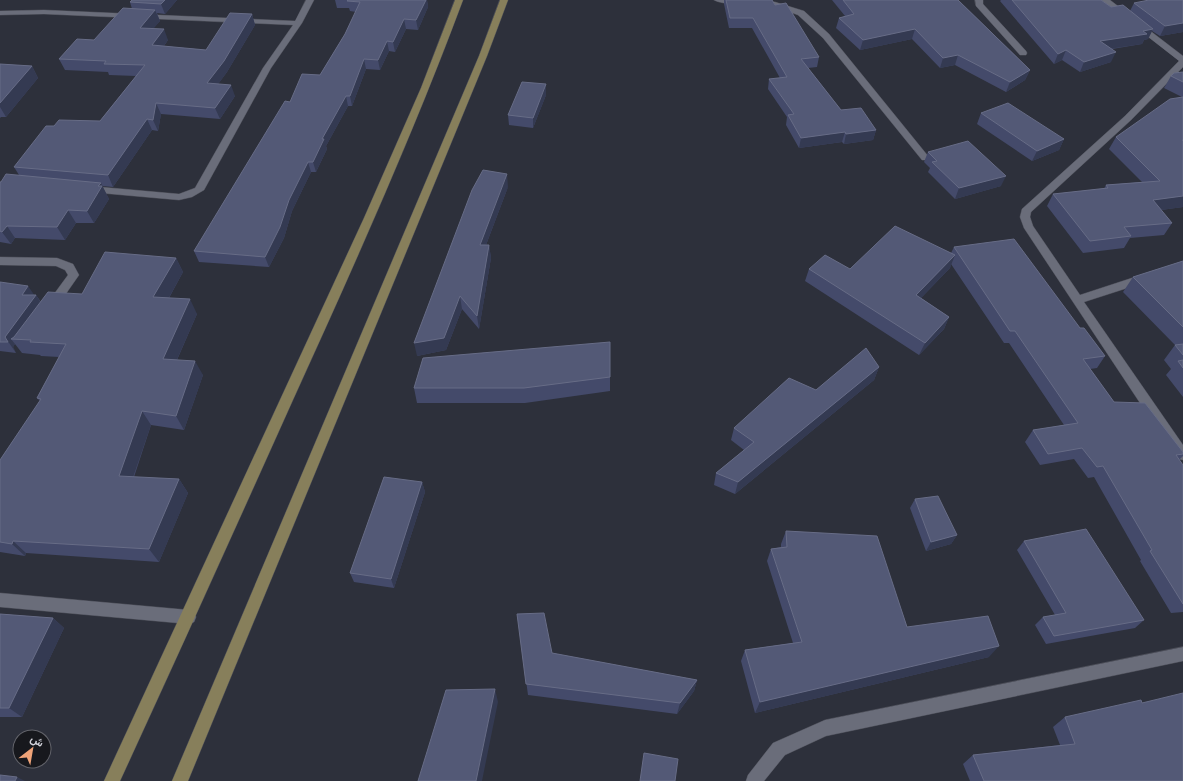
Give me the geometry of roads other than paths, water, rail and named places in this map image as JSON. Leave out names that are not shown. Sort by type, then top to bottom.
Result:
[{"type":"main road","points":[[112,781],[189,617],[393,166],[442,48],[460,0]]},
{"type":"main road","points":[[180,781],[483,56],[504,0]]},
{"type":"street","points":[[82,188],[179,197],[189,195],[199,190],[267,68],[298,23],[310,0]]},
{"type":"street","points":[[718,0],[758,1],[775,4],[800,12],[826,36],[925,158]]},
{"type":"street","points":[[979,0],[979,4],[1023,53]]},
{"type":"street","points":[[1105,0],[1183,61],[1128,118],[1026,211],[1025,217],[1028,226],[1148,406],[1183,455]]},
{"type":"street","points":[[0,14],[44,12],[298,23]]},
{"type":"street","points":[[0,261],[57,262],[69,267],[74,275],[47,312]]},
{"type":"street","points":[[1078,300],[1153,275]]},
{"type":"street","points":[[0,600],[189,617]]},
{"type":"street","points":[[754,781],[779,749],[825,728],[1183,654]]}]
